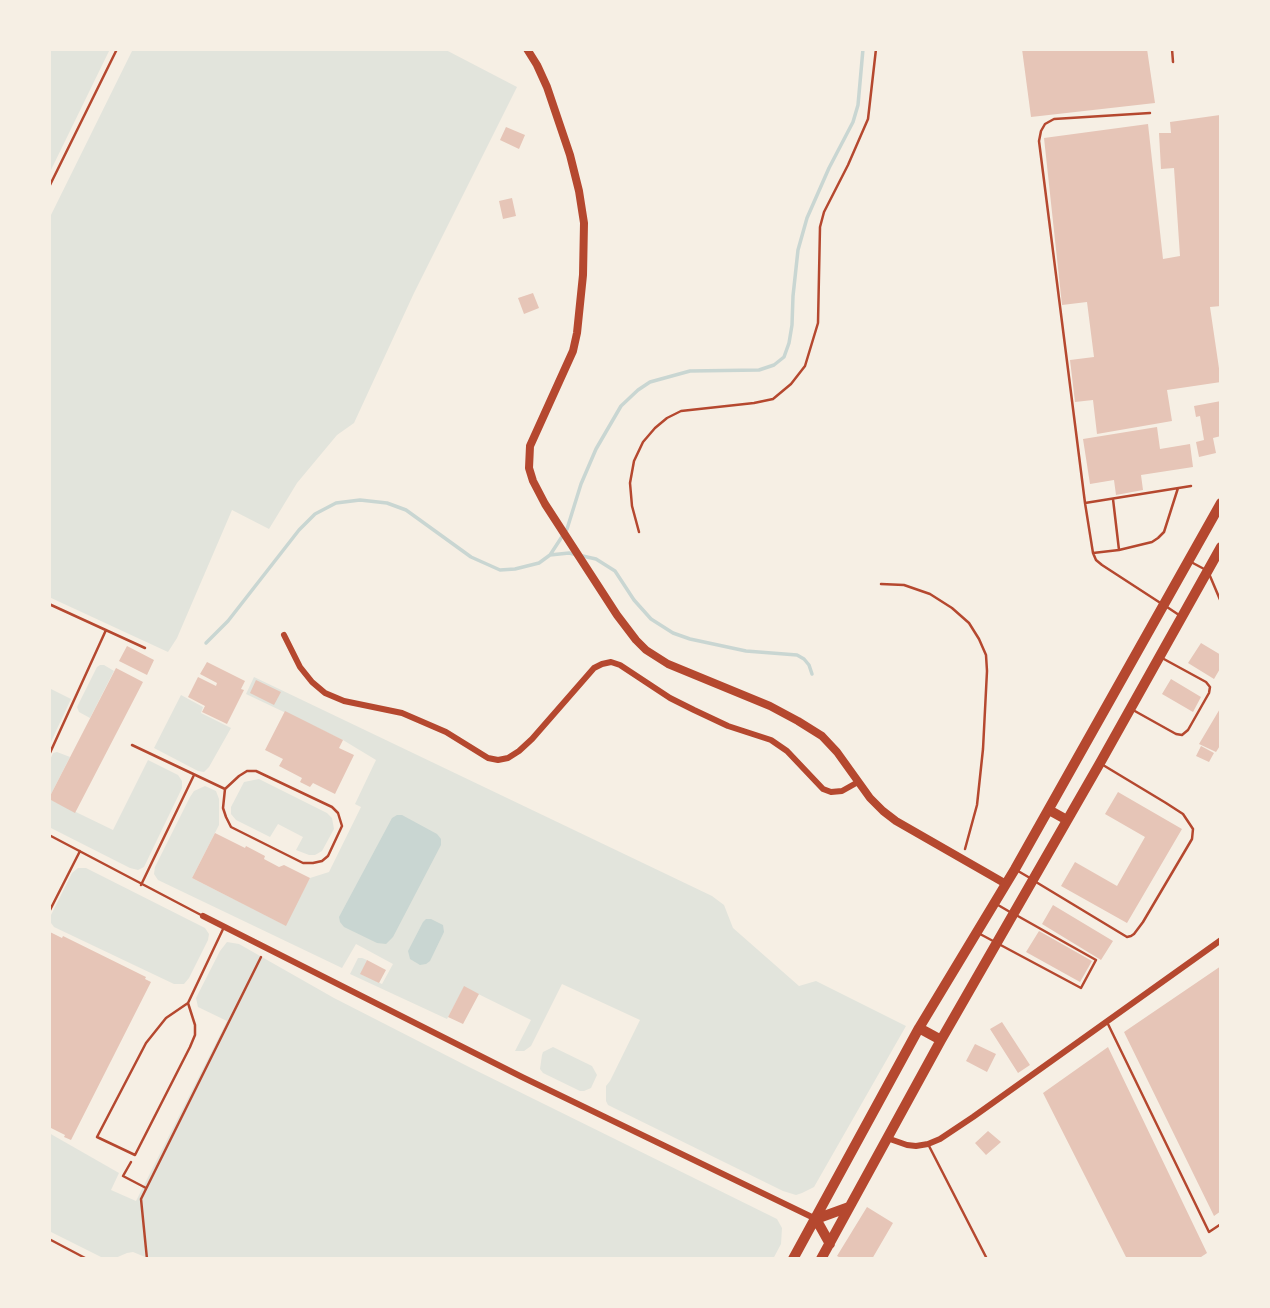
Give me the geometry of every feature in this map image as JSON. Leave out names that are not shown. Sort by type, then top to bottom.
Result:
[{"type":"highway","points":[[793,1259],[919,1028],[995,904],[1221,503]]},
{"type":"highway","points":[[821,1259],[941,1040],[1221,547]]},
{"type":"highway","points":[[1049,810],[1067,820]]},
{"type":"highway","points":[[919,1028],[941,1040]]},
{"type":"highway","points":[[816,1219],[849,1207]]},
{"type":"highway","points":[[816,1219],[830,1244]]},
{"type":"main road","points":[[527,49],[547,87],[570,155],[584,223],[583,275],[573,351],[530,446],[528,457],[533,481],[553,516],[617,615],[636,640],[657,658],[770,706],[822,736],[877,804],[896,821],[1006,884]]},
{"type":"street","points":[[284,635],[300,667],[325,693],[344,701],[402,713],[446,732],[488,758],[508,758],[519,751],[594,668],[611,662],[694,710],[728,726],[771,740],[787,751],[823,789],[831,792],[842,790],[858,782]]},
{"type":"street","points":[[203,916],[816,1219]]},
{"type":"street","points":[[887,1138],[907,1145],[928,1144],[953,1131],[1221,940]]},
{"type":"lane","points":[[49,187],[117,49]]},
{"type":"lane","points":[[1172,49],[1173,62]]},
{"type":"lane","points":[[1150,113],[1054,119],[1045,124],[1039,137],[1093,553],[1102,565],[1182,617]]},
{"type":"lane","points":[[1085,503],[1191,486]]},
{"type":"lane","points":[[1093,553],[1152,542],[1164,532],[1178,488]]},
{"type":"lane","points":[[1113,499],[1119,550]]},
{"type":"lane","points":[[1189,561],[1208,571],[1221,602]]},
{"type":"lane","points":[[49,604],[145,648]]},
{"type":"lane","points":[[49,755],[106,630]]},
{"type":"lane","points":[[1130,709],[1182,735],[1188,730],[1209,693],[1210,687],[1206,682],[1159,657]]},
{"type":"lane","points":[[132,745],[225,789]]},
{"type":"lane","points":[[1015,869],[1127,937],[1134,934],[1192,839],[1193,829],[1183,814],[1100,763]]},
{"type":"lane","points":[[247,771],[256,771],[332,807],[338,813],[342,826],[328,856],[322,861],[303,863],[231,827],[223,808],[225,789],[247,771]]},
{"type":"lane","points":[[141,885],[194,775]]},
{"type":"lane","points":[[49,835],[203,916]]},
{"type":"lane","points":[[49,912],[80,851]]},
{"type":"lane","points":[[977,933],[1081,988],[1096,960],[995,904]]},
{"type":"lane","points":[[188,1003],[195,1025],[195,1035],[135,1155],[97,1137],[146,1043],[166,1018],[188,1003],[223,927]]},
{"type":"lane","points":[[1107,1022],[1209,1233],[1221,1224]]},
{"type":"lane","points":[[928,1144],[987,1259]]},
{"type":"lane","points":[[49,1239],[87,1259]]},
{"type":"path","points":[[639,532],[632,506],[630,483],[634,461],[643,442],[654,428],[681,411],[773,399],[791,384],[805,366],[818,323],[820,227],[824,212],[868,119],[876,49]]},
{"type":"path","points":[[881,584],[904,585],[930,594],[952,608],[968,623],[986,655],[983,748],[977,804],[962,859]]},
{"type":"path","points":[[147,1259],[141,1199],[266,948]]},
{"type":"path","points":[[135,1155],[124,1176],[146,1188]]},
{"type":"shaded area","points":[[49,49],[110,49],[49,174]]},
{"type":"shaded area","points":[[133,49],[444,49],[517,87],[414,293],[354,423],[337,435],[297,483],[269,529],[232,510],[177,638],[168,652],[49,597],[49,219]]},
{"type":"shaded area","points":[[100,665],[114,671],[90,718],[79,712],[77,707]]},
{"type":"shaded area","points":[[254,677],[712,896],[724,905],[733,928],[799,986],[816,981],[906,1026],[814,1187],[796,1195],[783,1191],[608,1105],[606,1086],[640,1020],[562,984],[531,1046],[524,1051],[515,1051],[531,1020],[464,987],[447,1019],[350,974],[358,958],[362,958],[367,960],[361,974],[382,984],[393,964],[356,944],[342,968],[158,880],[154,874],[155,867],[190,797],[194,791],[205,786],[216,791],[219,799],[219,825],[192,878],[285,925],[310,878],[329,872],[361,807],[355,804],[376,760],[343,740],[246,694]]},
{"type":"shaded area","points":[[49,688],[71,699],[49,746]]},
{"type":"shaded area","points":[[181,695],[203,707],[201,713],[231,728],[204,772],[154,748]]},
{"type":"shaded area","points":[[53,753],[70,757],[49,798],[49,762]]},
{"type":"shaded area","points":[[148,760],[178,775],[182,788],[144,867],[138,870],[130,868],[49,827],[49,799],[113,830]]},
{"type":"shaded area","points":[[259,779],[332,818],[334,829],[322,851],[309,855],[296,850],[303,837],[278,824],[270,837],[236,820],[231,814],[231,807],[244,782]]},
{"type":"shaded area","points":[[402,815],[437,834],[441,845],[393,937],[386,944],[377,943],[344,927],[339,917],[392,818]]},
{"type":"shaded area","points":[[78,868],[86,868],[205,928],[209,934],[208,940],[184,984],[174,984],[54,927],[50,917],[72,873]]},
{"type":"shaded area","points":[[426,919],[443,925],[444,932],[430,961],[420,965],[410,959],[408,951]]},
{"type":"shaded area","points":[[227,942],[239,944],[334,998],[777,1219],[782,1228],[781,1244],[773,1259],[150,1259],[133,1252],[105,1259],[49,1231],[49,1133],[119,1173],[111,1190],[136,1201],[227,1021],[198,1007],[196,998]]},
{"type":"shaded area","points":[[553,1047],[592,1066],[597,1075],[591,1088],[580,1091],[543,1073],[540,1069],[543,1052]]},
{"type":"building","points":[[1022,49],[1147,49],[1155,103],[1031,117]]},
{"type":"building","points":[[1220,115],[1221,306],[1210,307],[1221,382],[1167,390],[1172,421],[1097,434],[1093,400],[1075,402],[1070,360],[1094,357],[1087,302],[1062,305],[1044,138],[1148,124],[1163,259],[1180,256],[1174,168],[1161,169],[1159,133],[1171,133],[1170,122]]},
{"type":"building","points":[[506,127],[525,135],[519,149],[500,140]]},
{"type":"building","points":[[512,198],[516,216],[503,219],[499,201]]},
{"type":"building","points":[[533,293],[539,308],[524,314],[518,298]]},
{"type":"building","points":[[1221,401],[1221,436],[1213,438],[1216,453],[1199,457],[1196,442],[1204,440],[1200,416],[1196,417],[1194,406]]},
{"type":"building","points":[[1157,427],[1160,449],[1190,444],[1193,467],[1141,475],[1143,490],[1116,495],[1114,480],[1090,484],[1083,439]]},
{"type":"building","points":[[1201,643],[1221,655],[1221,667],[1214,679],[1188,663]]},
{"type":"building","points":[[127,646],[154,660],[147,675],[119,661]]},
{"type":"building","points":[[207,662],[245,681],[241,689],[244,690],[227,724],[202,712],[205,706],[188,697],[198,677],[216,686],[217,683],[200,674]]},
{"type":"building","points":[[116,668],[143,682],[75,813],[49,798]]},
{"type":"building","points":[[1171,679],[1201,697],[1193,712],[1162,694]]},
{"type":"building","points":[[256,680],[281,692],[274,705],[250,693]]},
{"type":"building","points":[[1221,707],[1221,744],[1216,752],[1199,744]]},
{"type":"building","points":[[285,711],[343,740],[339,748],[354,755],[335,794],[313,783],[310,787],[300,782],[302,778],[279,766],[283,759],[265,750]]},
{"type":"building","points":[[1201,746],[1214,753],[1209,762],[1196,756]]},
{"type":"building","points":[[1118,792],[1182,829],[1127,923],[1061,886],[1075,862],[1117,886],[1145,837],[1105,814]]},
{"type":"building","points":[[215,833],[265,856],[264,859],[279,867],[284,865],[310,878],[286,926],[192,878]]},
{"type":"building","points":[[1053,905],[1113,941],[1101,960],[1042,924]]},
{"type":"building","points":[[1039,931],[1092,961],[1080,982],[1026,952]]},
{"type":"building","points":[[50,932],[146,977],[145,979],[151,982],[71,1140],[49,1127]]},
{"type":"building","points":[[367,960],[386,970],[379,983],[360,974]]},
{"type":"building","points":[[1221,966],[1221,1211],[1214,1216],[1124,1032]]},
{"type":"building","points":[[464,986],[479,994],[463,1024],[448,1017]]},
{"type":"building","points":[[1002,1022],[1030,1065],[1018,1073],[990,1029]]},
{"type":"building","points":[[975,1044],[996,1054],[987,1072],[966,1061]]},
{"type":"building","points":[[1108,1047],[1207,1253],[1198,1259],[1127,1259],[1043,1093]]},
{"type":"building","points":[[988,1131],[1001,1142],[986,1155],[975,1143]]},
{"type":"building","points":[[867,1207],[893,1223],[872,1259],[843,1259],[837,1256]]},
{"type":"waterway","points":[[206,643],[228,621],[299,530],[315,514],[336,503],[360,500],[387,503],[406,510],[471,557],[500,570],[539,563],[550,555],[567,529],[581,484],[596,449],[621,406],[638,390],[650,382],[690,371],[759,370],[774,365],[784,357],[792,325],[798,250],[807,218],[853,122],[858,105],[863,49]]},
{"type":"waterway","points":[[550,555],[569,553],[596,559],[615,571],[634,600],[651,619],[673,633],[746,651],[797,655],[809,665],[812,674]]}]
